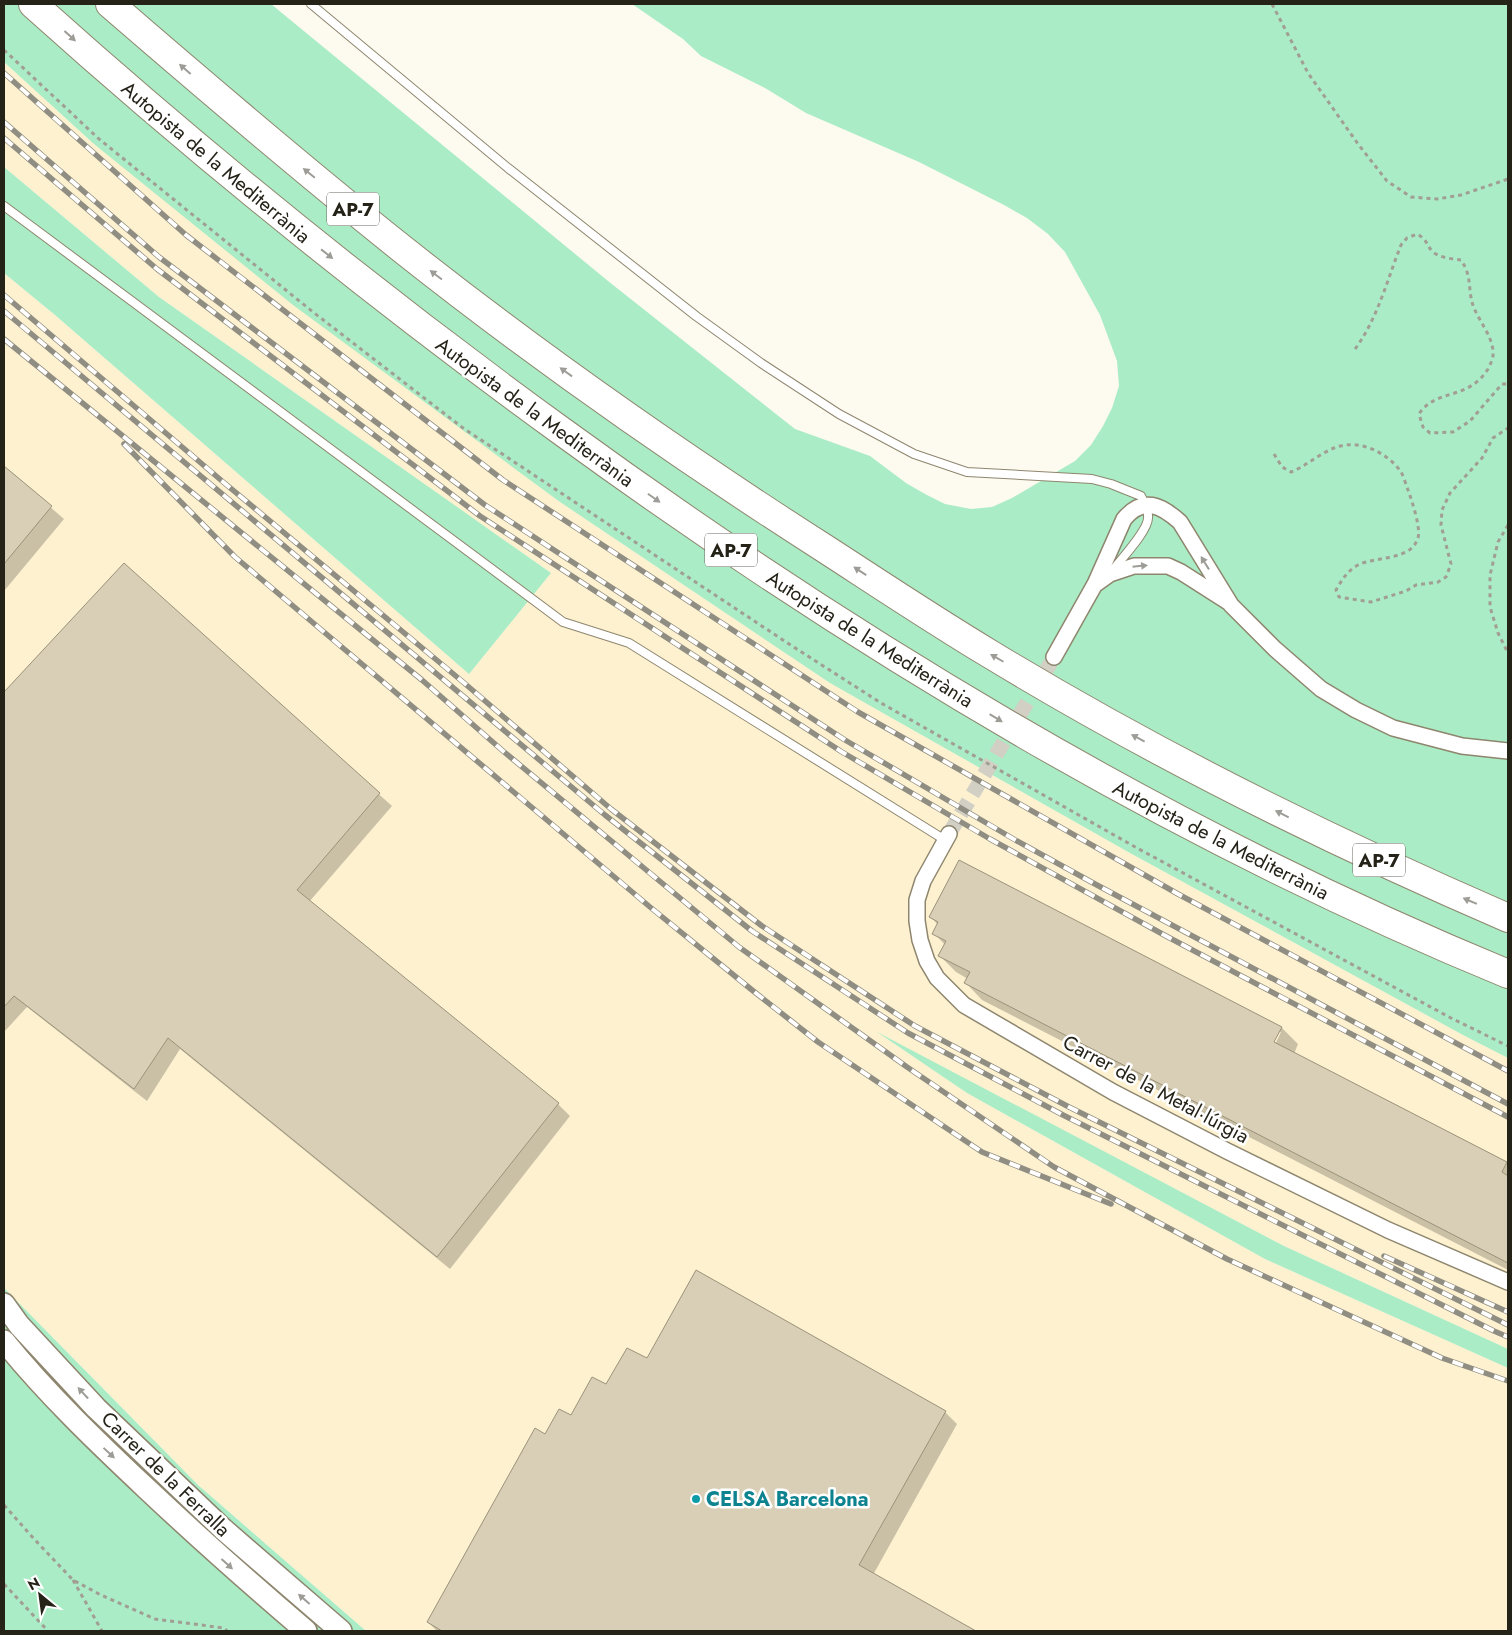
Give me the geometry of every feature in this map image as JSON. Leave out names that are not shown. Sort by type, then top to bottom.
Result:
[{"type":"highway","name":"Autopista de la Mediterrània","points":[[33,4],[190,142],[368,286],[454,353],[630,481],[759,570],[925,676],[1027,737],[1132,795],[1308,886],[1380,920],[1508,974]]},
{"type":"highway","name":"AP-7","points":[[110,4],[208,90],[403,250],[597,396],[709,474],[991,654],[1100,718],[1326,836],[1508,918]]},
{"type":"street","points":[[1054,657],[1095,584],[1124,519],[1130,512],[1151,504],[1169,512],[1180,522],[1231,604],[1275,649],[1321,688],[1356,710],[1394,728],[1462,746],[1508,751]]},
{"type":"street","points":[[1095,584],[1110,574],[1134,566],[1168,566],[1181,572],[1231,604]]},
{"type":"street","name":"Carrer de la Metal·lúrgia","points":[[947,837],[923,881],[917,900],[917,921],[920,940],[927,961],[937,978],[964,1005],[1113,1092],[1227,1151],[1388,1230],[1508,1282]]},
{"type":"street","name":"Carrer de la Ferralla","points":[[4,1304],[19,1325],[96,1408],[223,1529],[341,1631]]},
{"type":"street","name":"Carrer de la Ferralla","points":[[4,1341],[103,1448],[227,1564],[306,1631]]},
{"type":"lane","points":[[311,4],[508,168],[696,316],[761,363],[839,414],[914,454],[966,472],[1092,479],[1111,484],[1141,496],[1146,506],[1148,518],[1145,530],[1110,574]]},
{"type":"lane","points":[[4,206],[563,622],[629,643],[947,837]]},
{"type":"path","points":[[1272,4],[1308,73],[1358,144],[1387,181],[1411,197],[1437,199],[1461,195],[1508,180]]},
{"type":"path","points":[[4,50],[99,139],[313,312],[463,428],[772,633],[881,703],[1103,828],[1451,1018],[1508,1046]]},
{"type":"path","points":[[1355,350],[1364,337],[1381,300],[1402,245],[1407,238],[1417,234],[1425,238],[1436,254],[1461,260],[1467,269],[1473,306],[1487,333],[1493,351],[1491,363],[1482,378],[1473,386],[1454,394],[1436,398],[1424,406],[1419,414],[1423,427],[1430,433],[1453,432],[1470,421],[1502,384],[1508,384]]},
{"type":"path","points":[[1274,454],[1282,467],[1291,472],[1335,447],[1352,445],[1376,450],[1401,473],[1413,505],[1419,536],[1414,548],[1404,554],[1358,565],[1344,575],[1336,590],[1339,596],[1371,602],[1406,591],[1416,585],[1438,582],[1446,577],[1451,564],[1441,525],[1442,510],[1450,493],[1482,458],[1493,438],[1508,428]]},
{"type":"path","points":[[1508,525],[1498,542],[1490,575],[1490,607],[1498,633],[1508,653]]},
{"type":"path","points":[[4,1505],[73,1580],[102,1631]]},
{"type":"path","points":[[73,1580],[101,1595],[155,1619],[224,1628],[227,1631]]},
{"type":"path","points":[[4,1584],[48,1631]]},
{"type":"shaded area","name":"CELSA Barcelona","points":[[4,62],[94,144],[560,502],[830,683],[1130,853],[1508,1058],[1508,1349],[1284,1246],[883,1036],[967,1093],[1265,1259],[1508,1368],[1508,1631],[366,1631],[198,1485],[4,1288],[4,273],[469,674],[551,573],[159,297],[4,167]]},
{"type":"green space","points":[[4,4],[271,4],[608,281],[795,429],[870,456],[906,483],[925,494],[945,504],[971,509],[992,507],[1012,498],[1075,461],[1091,445],[1112,408],[1119,386],[1117,361],[1100,315],[1065,252],[1048,234],[1027,218],[1004,205],[919,162],[806,113],[765,88],[701,56],[683,39],[632,4],[1508,4],[1508,1058],[1130,853],[830,683],[560,502],[293,305],[94,144],[4,62]]},
{"type":"green space","points":[[4,167],[159,297],[551,573],[469,674],[4,273]]},
{"type":"green space","points":[[877,1032],[1284,1246],[1508,1349],[1508,1368],[1265,1259],[967,1093]]},
{"type":"green space","points":[[4,1288],[198,1485],[366,1631],[4,1631]]},
{"type":"building","points":[[4,466],[52,506],[4,564]]},
{"type":"building","points":[[124,563],[380,793],[297,890],[559,1103],[437,1257],[168,1038],[134,1089],[14,996],[4,1007],[4,692]]},
{"type":"building","points":[[959,860],[1282,1027],[1274,1042],[1507,1162],[1502,1172],[1508,1176],[1508,1263],[964,983],[970,972],[938,956],[946,941],[932,934],[938,922],[929,917]]},
{"type":"building","name":"CELSA Barcelona","points":[[696,1270],[946,1411],[859,1565],[976,1631],[442,1631],[427,1622],[535,1428],[545,1434],[559,1409],[571,1415],[592,1377],[606,1384],[627,1348],[647,1358]]},
{"type":"tunnel","points":[[949,834],[1054,657]]},
{"type":"railway","points":[[4,73],[186,235],[503,480],[858,712],[1178,894],[1508,1071]]},
{"type":"railway","points":[[4,122],[159,257],[485,505],[845,740],[1017,841],[1508,1104]]},
{"type":"railway","points":[[4,138],[157,269],[480,516],[842,752],[990,839],[1166,936],[1508,1117]]},
{"type":"railway","points":[[4,295],[611,809],[762,926],[915,1026],[1069,1107],[1508,1325]]},
{"type":"railway","points":[[4,311],[605,815],[752,931],[908,1033],[1063,1115],[1508,1337]]},
{"type":"railway","points":[[4,339],[422,680],[503,751],[739,947],[907,1067],[1054,1167],[1227,1259],[1442,1358],[1508,1381]]},
{"type":"railway","points":[[124,444],[235,557],[650,907],[818,1042],[982,1152],[1111,1204]]},
{"type":"railway","points":[[1384,1256],[1508,1312]]},
{"type":"place","name":"CELSA Barcelona","points":[[696,1499]]}]
